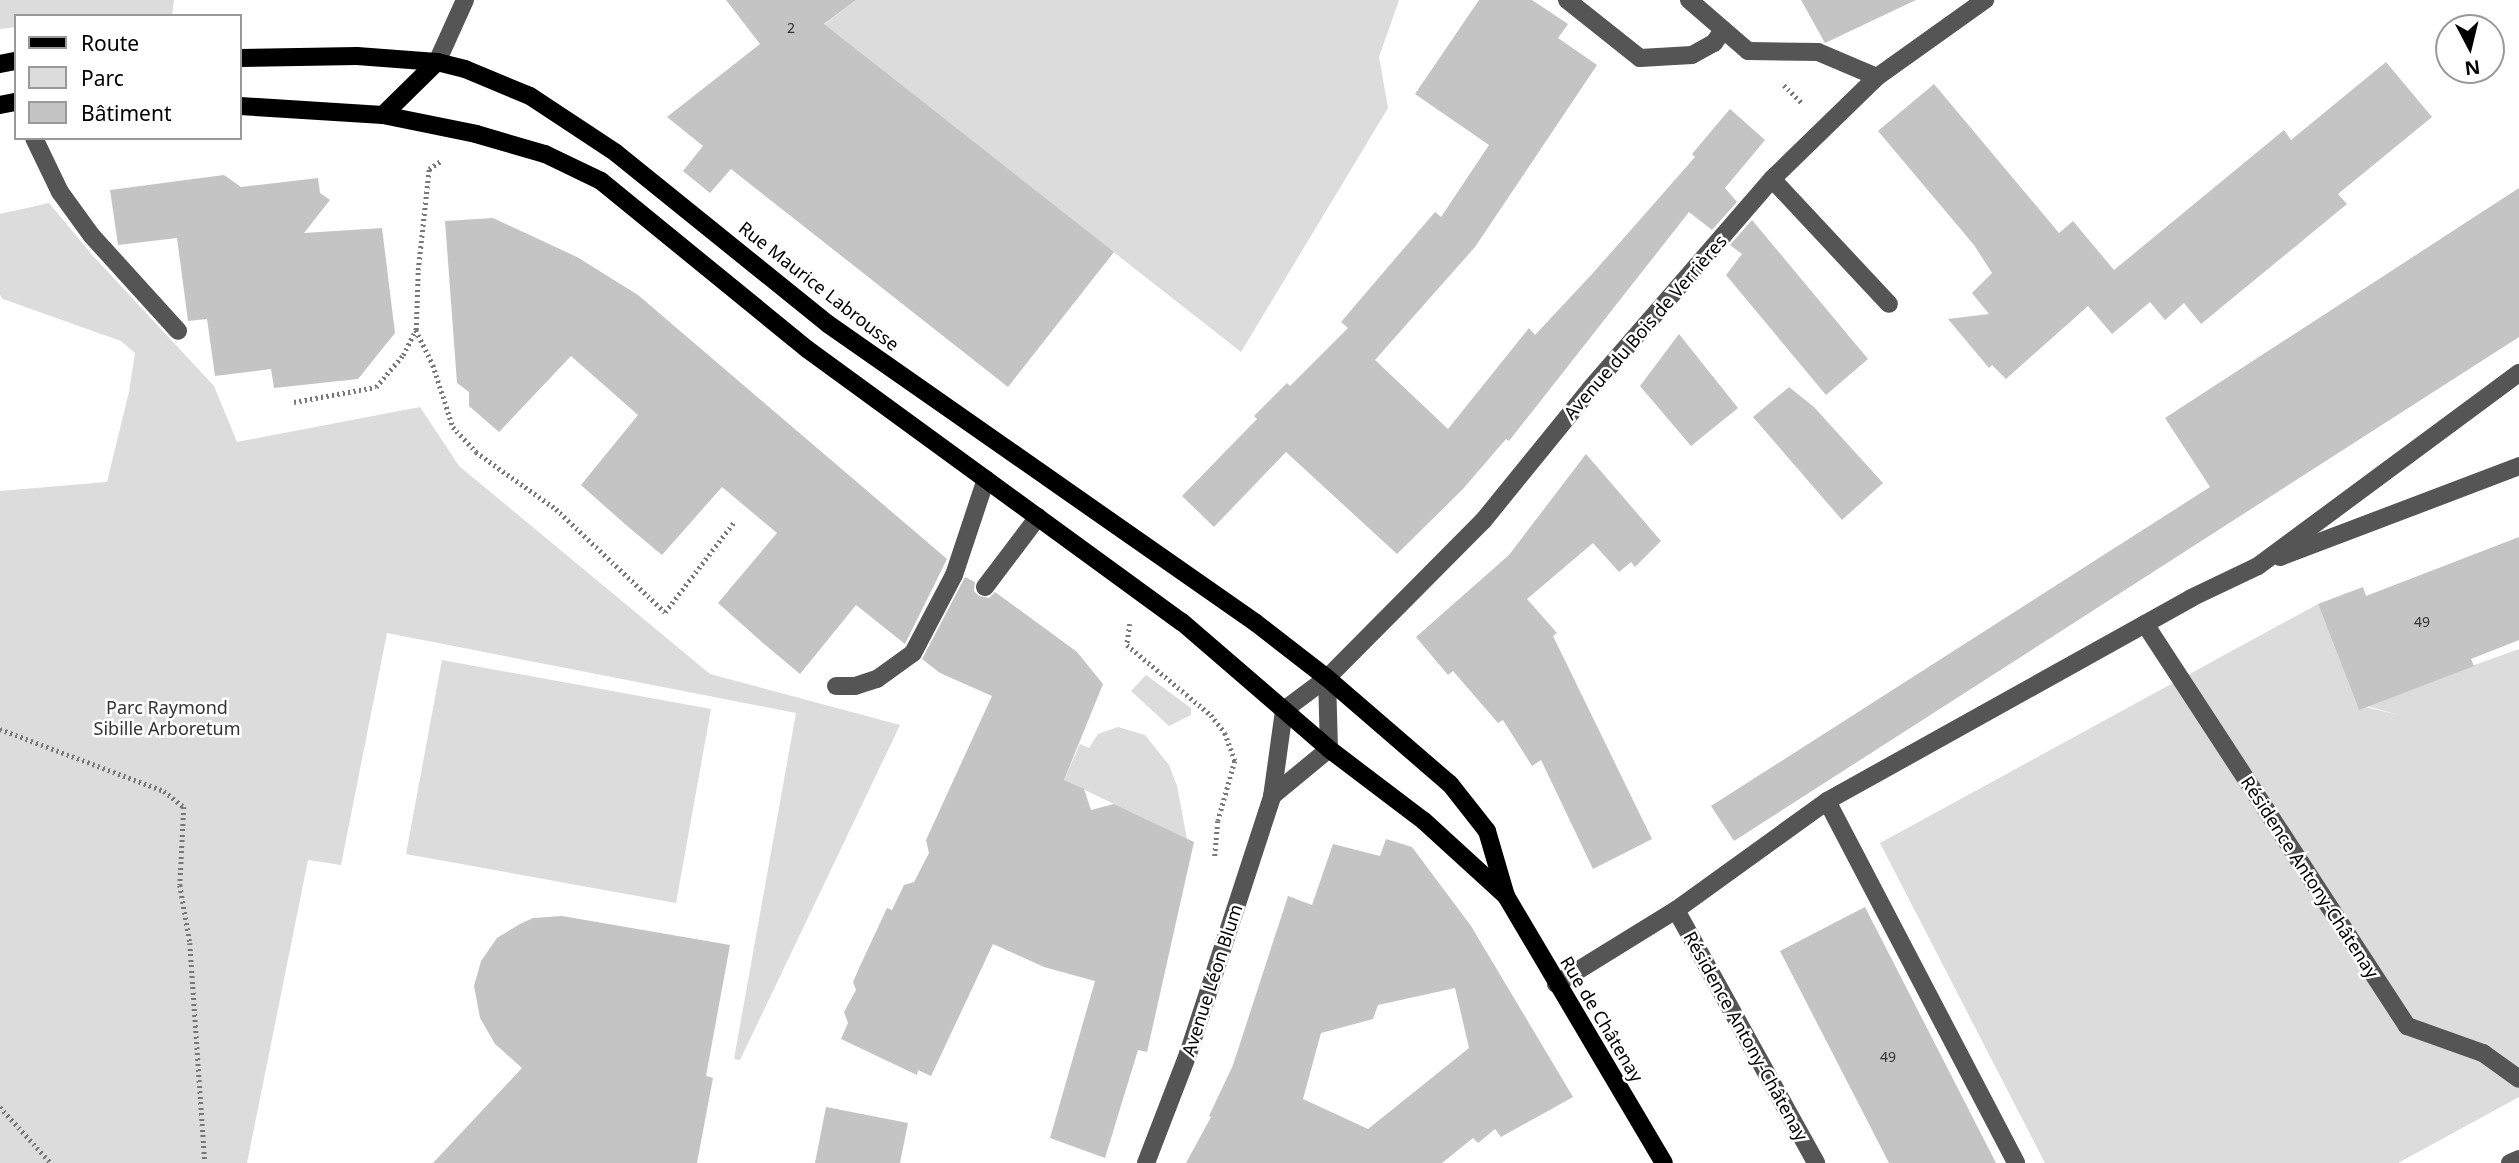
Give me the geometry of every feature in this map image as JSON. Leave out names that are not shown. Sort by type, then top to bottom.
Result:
[{"type":"main road","name":"Rue Maurice Labrousse","points":[[242,58],[358,56],[436,62],[465,69],[530,96],[616,153],[828,324],[1256,623],[1327,678]]},
{"type":"main road","points":[[383,115],[436,62]]},
{"type":"main road","points":[[242,106],[383,115],[476,134],[533,151],[601,181],[807,349],[1149,598],[1284,710]]},
{"type":"main road","name":"Rue de Châtenay","points":[[1327,678],[1450,784],[1487,831],[1506,896],[1664,1163]]},
{"type":"main road","name":"Rue de Châtenay","points":[[1284,710],[1329,749],[1424,821],[1506,896]]},
{"type":"street","points":[[436,62],[465,0]]},
{"type":"street","points":[[1567,0],[1640,58],[1692,55],[1714,43],[1723,30]]},
{"type":"street","points":[[1689,0],[1748,51],[1818,52],[1877,77]]},
{"type":"street","name":"Avenue du Bois de Verrières","points":[[1284,710],[1327,678],[1483,521],[1591,388],[1772,179],[1825,125],[1877,77],[1985,0]]},
{"type":"street","points":[[35,140],[60,192],[92,236],[178,331]]},
{"type":"street","points":[[1772,179],[1889,304]]},
{"type":"street","name":"Résidence Antony-Châtenay","points":[[2258,566],[2519,373]]},
{"type":"street","name":"Résidence Antony-Châtenay","points":[[1556,984],[1676,910],[1827,801],[2145,624],[2258,566],[2519,466]]},
{"type":"street","points":[[836,686],[855,686],[877,679],[913,653],[954,575],[986,479]]},
{"type":"street","points":[[985,587],[1038,517]]},
{"type":"street","name":"Résidence Antony-Châtenay","points":[[2145,624],[2407,1026],[2483,1053],[2519,1079]]},
{"type":"street","points":[[1272,796],[1329,749],[1327,678]]},
{"type":"street","name":"Avenue Léon Blum","points":[[1146,1163],[1188,1054],[1272,796],[1284,710]]},
{"type":"street","points":[[1827,801],[2016,1163]]},
{"type":"street","name":"Résidence Antony-Châtenay","points":[[1676,910],[1816,1163]]},
{"type":"street","points":[[2510,1163],[2519,1158]]},
{"type":"path","points":[[1748,51],[1825,125]]},
{"type":"path","points":[[294,402],[376,387],[403,355],[416,330],[418,270],[429,169]]},
{"type":"path","points":[[416,330],[433,365],[453,427],[476,452],[556,509],[665,612],[734,522]]},
{"type":"path","points":[[1149,598],[1128,627],[1127,645],[1211,715],[1226,733],[1234,761],[1218,821],[1212,870]]},
{"type":"path","points":[[0,729],[164,791],[184,807],[180,885],[190,943],[205,1163]]},
{"type":"path","points":[[0,1107],[51,1163]]},
{"type":"green space","points":[[0,0],[174,0],[172,14],[14,14],[14,27],[0,29]]},
{"type":"green space","points":[[856,0],[1399,0],[1379,57],[1388,108],[1241,352],[870,61],[784,56]]},
{"type":"green space","name":"Parc Raymond Sibille Arboretum","points":[[49,203],[93,256],[214,386],[237,442],[420,407],[459,466],[710,674],[900,725],[740,1060],[734,1059],[796,713],[387,633],[341,865],[308,860],[247,1163],[0,1163],[0,491],[107,482],[129,392],[135,353],[121,341],[3,299],[0,295],[0,214]]},
{"type":"green space","points":[[2318,604],[2357,705],[2399,715],[2363,705],[2519,649],[2519,1097],[2398,1163],[2045,1163],[1880,843]]},
{"type":"green space","points":[[442,660],[711,709],[676,903],[406,854]]},
{"type":"green space","points":[[1146,675],[1191,708],[1191,715],[1169,726],[1131,691]]},
{"type":"green space","points":[[1118,727],[1145,735],[1169,765],[1177,786],[1187,839],[1064,780],[1080,744],[1089,748],[1098,734]]},
{"type":"building","points":[[726,0],[856,0],[824,24],[1114,252],[1008,387],[731,169],[710,193],[683,171],[703,146],[667,117],[760,44]]},
{"type":"building","points":[[1479,0],[1532,0],[1568,24],[1558,38],[1597,65],[1475,247],[1375,360],[1448,429],[1529,328],[1535,335],[1593,273],[1695,157],[1692,154],[1730,109],[1765,140],[1725,188],[1737,202],[1712,230],[1689,212],[1509,441],[1506,439],[1462,490],[1397,554],[1286,452],[1214,527],[1182,496],[1257,419],[1254,416],[1287,383],[1290,386],[1348,328],[1341,322],[1435,212],[1441,217],[1489,145],[1415,94]]},
{"type":"building","points":[[1801,0],[1916,0],[1825,43]]},
{"type":"building","points":[[2386,62],[2432,117],[2338,194],[2347,204],[2201,324],[2184,303],[2165,320],[2150,302],[2112,334],[2088,306],[2006,379],[1992,365],[1989,368],[1948,319],[1989,314],[1972,293],[1992,273],[1974,245],[1878,131],[1934,84],[2059,233],[2073,221],[2114,270],[2284,130],[2291,140]]},
{"type":"building","points":[[224,175],[241,187],[318,178],[320,193],[330,200],[304,233],[382,228],[395,333],[358,379],[274,388],[271,369],[215,376],[207,319],[188,321],[177,238],[118,245],[110,190]]},
{"type":"building","points":[[2519,188],[2519,337],[1734,841],[1711,806],[2210,487],[2165,418]]},
{"type":"building","points":[[493,218],[577,257],[638,295],[947,559],[905,644],[856,605],[800,674],[763,643],[718,603],[777,533],[722,487],[662,555],[626,525],[581,485],[638,415],[571,356],[499,432],[469,406],[469,392],[457,383],[445,221]]},
{"type":"building","points":[[1752,220],[1868,359],[1826,395],[1726,275],[1742,254],[1730,245]]},
{"type":"building","points":[[1679,334],[1738,408],[1691,446],[1640,386]]},
{"type":"building","points":[[1789,387],[1814,407],[1883,483],[1842,520],[1753,417]]},
{"type":"building","points":[[1586,454],[1661,541],[1635,567],[1631,562],[1619,572],[1593,543],[1527,599],[1557,633],[1553,636],[1652,839],[1593,869],[1541,760],[1532,766],[1503,720],[1498,723],[1453,671],[1448,675],[1416,637],[1509,555]]},
{"type":"building","points":[[2519,537],[2519,640],[2471,659],[2474,666],[2359,710],[2318,604],[2363,587],[2366,596]]},
{"type":"building","points":[[965,577],[975,582],[974,591],[979,596],[989,598],[995,592],[1077,652],[1103,684],[1064,780],[1084,789],[1091,810],[1114,804],[1194,842],[1147,1052],[1138,1050],[1105,1158],[1050,1138],[1095,981],[1044,967],[993,944],[931,1076],[918,1070],[917,1075],[841,1039],[848,1023],[844,1012],[856,990],[853,982],[860,966],[887,908],[892,910],[904,885],[914,882],[929,853],[926,840],[992,696],[940,673],[922,659]]},
{"type":"building","points":[[1386,839],[1412,847],[1471,926],[1573,1097],[1501,1137],[1495,1129],[1478,1143],[1473,1138],[1442,1163],[1186,1163],[1211,1117],[1209,1116],[1233,1065],[1288,896],[1312,905],[1333,844],[1380,856]],"holes":[[[1455,988],[1469,1048],[1368,1129],[1303,1099],[1321,1033],[1373,1019],[1378,1005]]]},
{"type":"building","points":[[1865,907],[1996,1163],[1889,1163],[1780,951]]},
{"type":"building","points":[[562,916],[730,945],[706,1076],[713,1078],[697,1163],[433,1163],[522,1068],[495,1044],[480,1018],[474,986],[481,961],[497,938],[520,924],[533,918]]},
{"type":"building","points":[[826,1107],[908,1123],[900,1163],[815,1163]]}]
